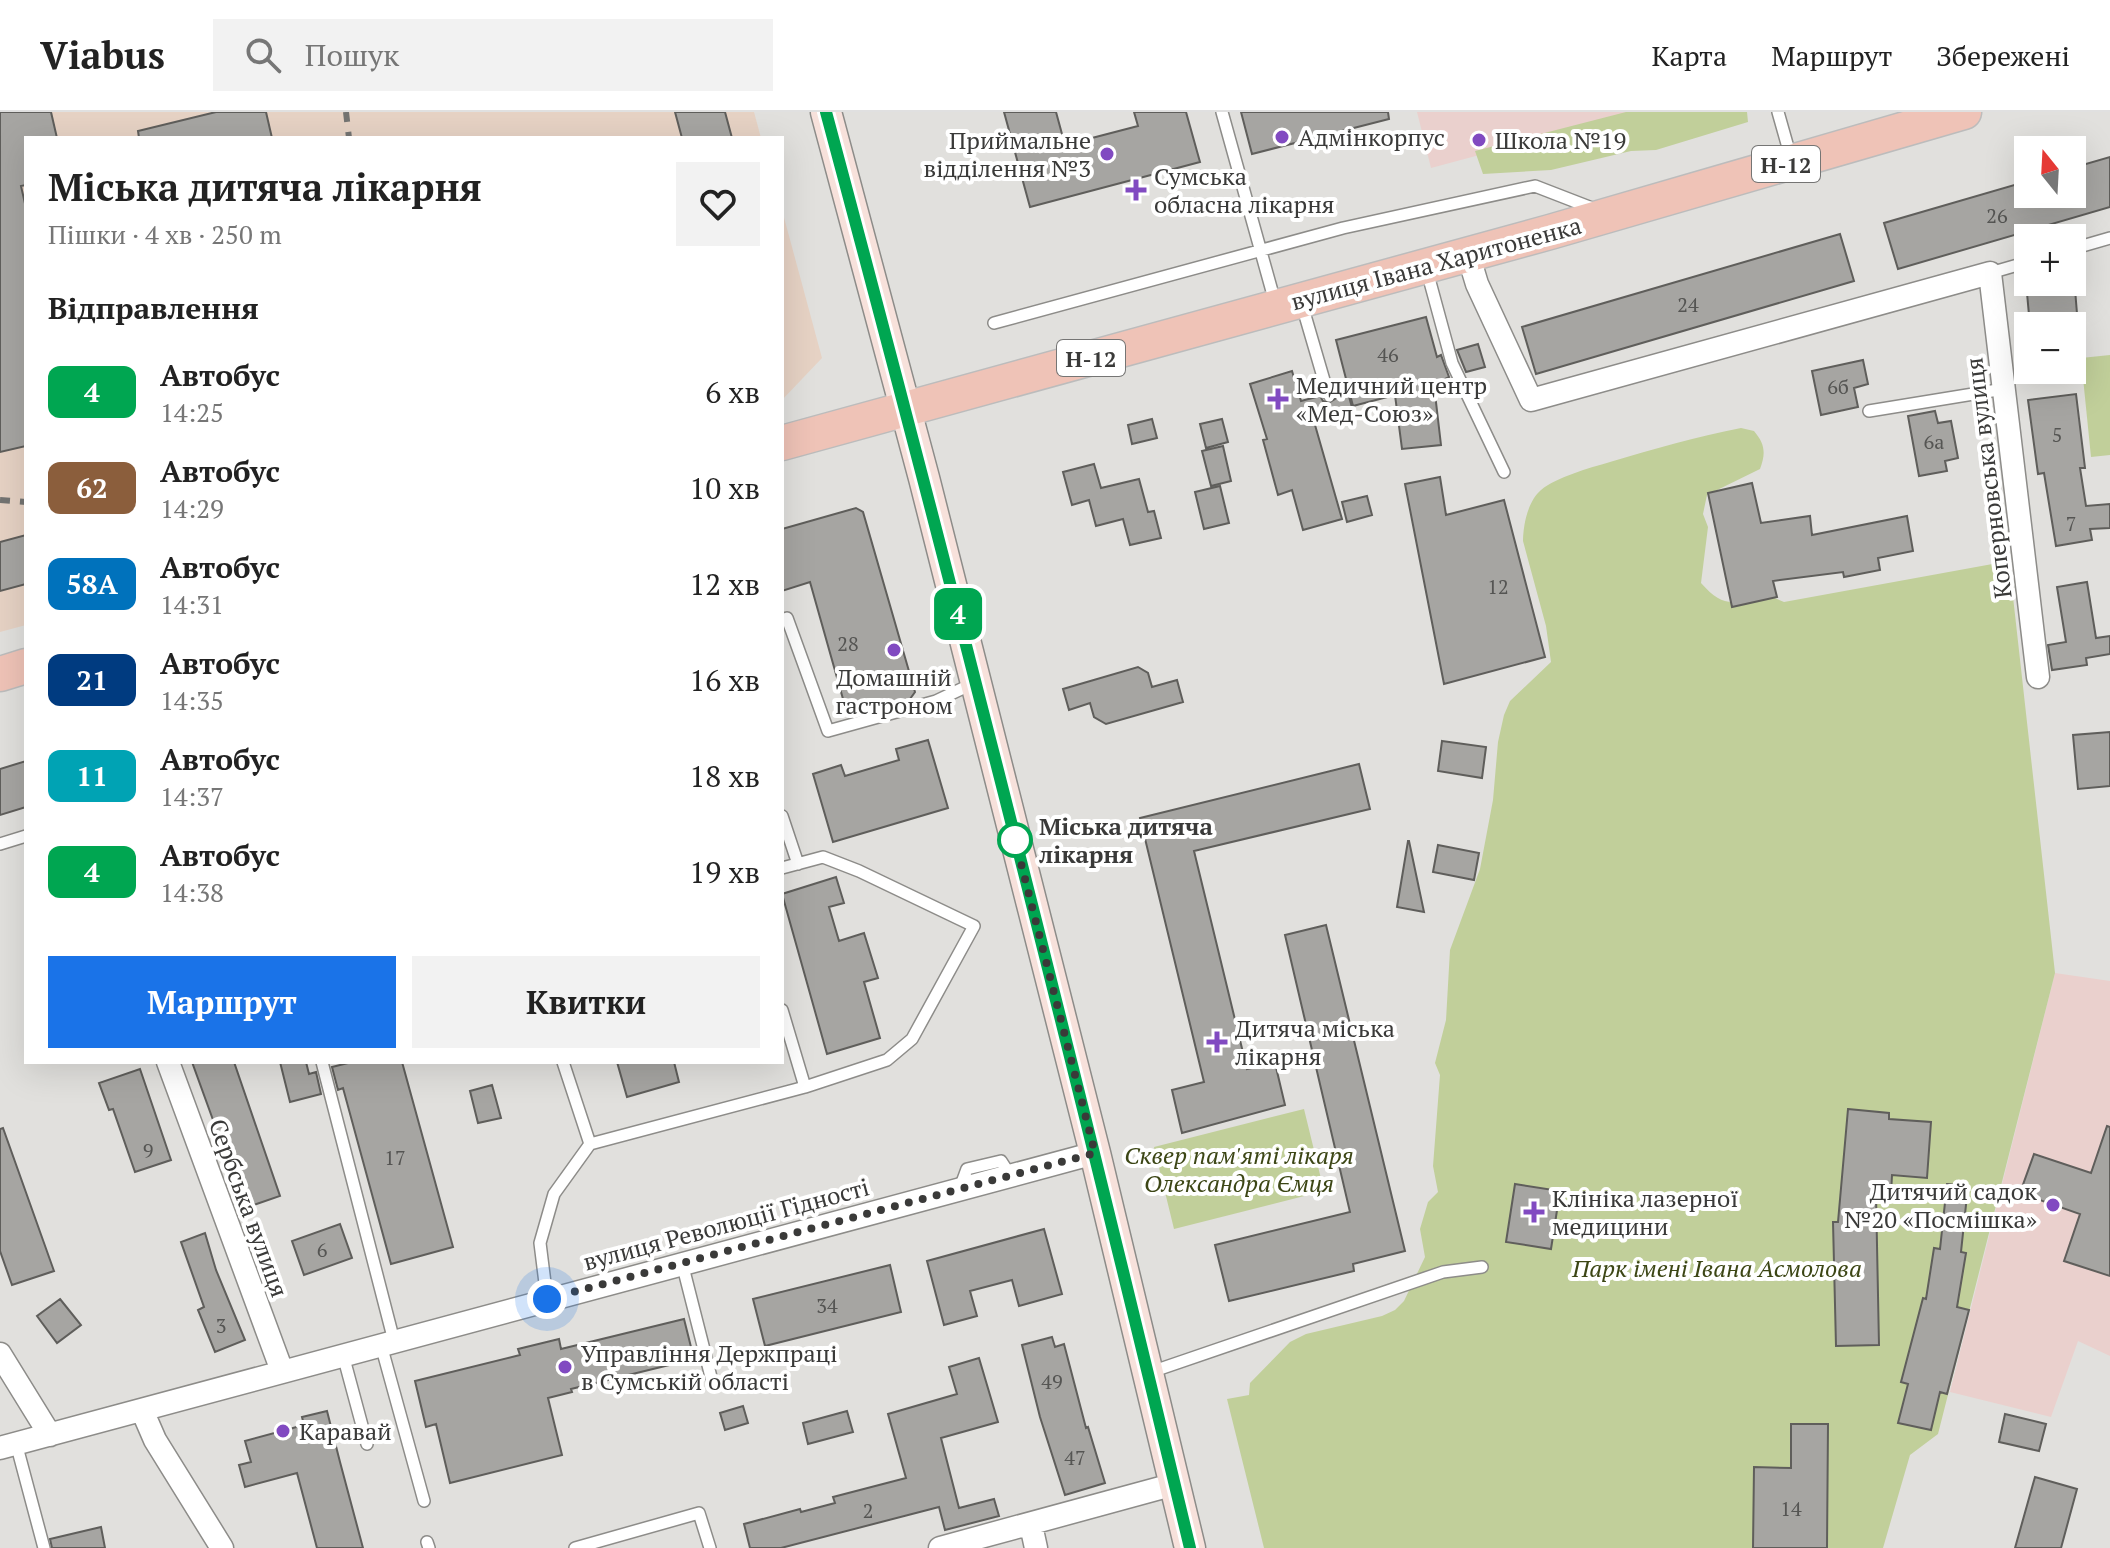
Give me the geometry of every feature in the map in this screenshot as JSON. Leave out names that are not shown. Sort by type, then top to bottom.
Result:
[{"type":"main road","points":[[826,112],[906,409],[1095,1153],[1190,1548]]},
{"type":"main road","name":"вулиця Івана Харитоненка","points":[[784,442],[1608,215],[1964,112]]},
{"type":"main road","points":[[0,674],[24,667]]},
{"type":"street","points":[[1468,254],[1477,284],[1531,400],[1990,273]]},
{"type":"street","name":"Коперновська вулиця","points":[[1990,273],[2038,677]]},
{"type":"street","name":"Сербська вулиця","points":[[169,1064],[282,1371]]},
{"type":"street","name":"вулиця Революції Гідності","points":[[8,1445],[1095,1153]]},
{"type":"street","points":[[0,1354],[50,1435]]},
{"type":"street","points":[[142,1410],[155,1440],[222,1548]]},
{"type":"street","points":[[940,1548],[1175,1484]]},
{"type":"street","points":[[1031,1525],[1036,1548]]},
{"type":"lane","points":[[1222,112],[1260,250],[1289,303],[1328,394]]},
{"type":"lane","points":[[1778,112],[1792,162]]},
{"type":"lane","points":[[994,323],[1260,250],[1535,186],[1608,215]]},
{"type":"lane","points":[[2086,245],[2110,238]]},
{"type":"lane","points":[[1425,266],[1452,363],[1504,472]]},
{"type":"lane","points":[[1990,273],[2014,266]]},
{"type":"lane","points":[[1869,411],[2004,389]]},
{"type":"lane","points":[[784,619],[787,618],[828,731],[936,701],[975,683]]},
{"type":"lane","points":[[784,822],[798,864]]},
{"type":"lane","points":[[0,844],[24,837]]},
{"type":"lane","points":[[547,1299],[540,1243],[554,1194],[590,1144],[805,1087],[887,1060],[912,1039],[974,926],[823,857],[784,868]]},
{"type":"lane","points":[[784,1017],[805,1087]]},
{"type":"lane","points":[[322,1064],[424,1501]]},
{"type":"lane","points":[[564,1064],[590,1144]]},
{"type":"lane","points":[[682,1263],[712,1381]]},
{"type":"lane","points":[[1148,1373],[1443,1272],[1482,1267]]},
{"type":"lane","points":[[343,1355],[367,1444]]},
{"type":"lane","points":[[8,1445],[44,1548]]},
{"type":"lane","points":[[575,1548],[699,1513],[710,1548]]},
{"type":"shaded area","points":[[0,112],[754,112],[760,136],[24,136],[24,626],[0,632]]},
{"type":"shaded area","name":"Школа №19","points":[[1417,112],[1639,112],[1431,168]]},
{"type":"shaded area","points":[[784,217],[822,358],[784,398]]},
{"type":"shaded area","name":"Дитячий садок №20 «Посмішка»","points":[[2055,973],[2110,981],[2110,1356],[2078,1341],[2051,1417],[1950,1392]]},
{"type":"green space","points":[[1626,112],[1747,112],[1748,122],[1656,150],[1631,151],[1551,170],[1483,174],[1475,151]]},
{"type":"green space","points":[[2110,355],[2110,455],[2091,457],[2084,384],[2086,357]]},
{"type":"green space","name":"Парк імені Івана Асмолова","points":[[1741,428],[1754,431],[1760,440],[1764,453],[1760,469],[1707,495],[1703,514],[1708,527],[1701,583],[1723,601],[1737,602],[1765,594],[1784,602],[2009,561],[2055,973],[1938,1434],[1910,1455],[1883,1548],[1264,1548],[1227,1399],[1249,1395],[1250,1383],[1290,1342],[1306,1334],[1382,1316],[1395,1310],[1404,1301],[1425,1257],[1420,1229],[1428,1202],[1438,1192],[1433,1166],[1440,1075],[1435,1063],[1446,1020],[1450,950],[1480,869],[1504,715],[1510,701],[1551,662],[1546,626],[1523,541],[1530,507],[1541,490],[1574,473]]},
{"type":"green space","name":"Сквер пам'яті лікаря Олександра Ємця","points":[[1304,1109],[1324,1191],[1174,1229],[1154,1147]]},
{"type":"building","points":[[0,112],[51,112],[57,136],[24,136],[24,185],[21,186],[24,199],[24,446],[0,452]]},
{"type":"building","points":[[216,112],[266,112],[272,136],[139,136],[138,131]]},
{"type":"building","points":[[675,112],[725,112],[731,136],[681,136]]},
{"type":"building","name":"Приймальне відділення №3","points":[[1004,112],[1056,112],[1065,145],[1138,126],[1134,112],[1186,112],[1200,162],[1030,207]]},
{"type":"building","name":"Адмінкорпус","points":[[1241,112],[1388,112],[1389,119],[1252,154]]},
{"type":"building","points":[[2110,157],[2110,207],[2052,224],[2014,224],[2014,235],[1898,269],[1884,223],[2014,185],[2014,208],[2086,208],[2086,164]]},
{"type":"building","points":[[1840,234],[1854,281],[1536,374],[1522,327]]},
{"type":"building","points":[[2027,296],[2076,296],[2077,312],[2029,312]]},
{"type":"building","points":[[1426,317],[1437,357],[1441,355],[1449,377],[1434,385],[1441,445],[1402,449],[1395,395],[1353,406],[1336,340]]},
{"type":"building","points":[[1478,344],[1485,367],[1466,372],[1457,350]]},
{"type":"building","points":[[1863,360],[1868,384],[1854,388],[1858,407],[1821,415],[1812,371]]},
{"type":"building","points":[[1292,371],[1301,401],[1320,396],[1323,401],[1330,402],[1335,399],[1336,392],[1347,389],[1354,415],[1315,425],[1342,519],[1303,530],[1292,490],[1278,495],[1263,440],[1267,439],[1250,384]]},
{"type":"building","points":[[2076,394],[2085,468],[2080,468],[2086,506],[2110,504],[2110,528],[2090,529],[2092,540],[2056,546],[2044,473],[2038,474],[2028,400]]},
{"type":"building","points":[[1935,411],[1938,423],[1951,421],[1958,458],[1945,461],[1947,471],[1919,476],[1908,416]]},
{"type":"building","points":[[1152,419],[1157,438],[1132,444],[1128,425]]},
{"type":"building","points":[[1222,419],[1228,442],[1206,448],[1200,424]]},
{"type":"building","points":[[1223,446],[1231,481],[1211,486],[1202,451]]},
{"type":"building","points":[[1094,464],[1101,488],[1139,479],[1148,512],[1154,511],[1161,538],[1130,545],[1123,519],[1096,526],[1089,500],[1072,505],[1063,472]]},
{"type":"building","points":[[1440,477],[1446,515],[1504,500],[1545,657],[1444,684],[1405,484]]},
{"type":"building","points":[[1752,483],[1761,523],[1810,516],[1812,535],[1907,516],[1913,551],[1878,558],[1880,570],[1844,577],[1843,572],[1773,581],[1777,597],[1732,607],[1708,493]]},
{"type":"building","points":[[1220,486],[1229,523],[1204,529],[1195,492]]},
{"type":"building","points":[[1367,496],[1372,515],[1347,522],[1342,502]]},
{"type":"building","points":[[856,508],[863,512],[915,692],[910,699],[859,714],[856,703],[845,706],[810,582],[784,590],[784,528]]},
{"type":"building","points":[[24,536],[24,585],[0,591],[0,542]]},
{"type":"building","points":[[2087,582],[2096,638],[2110,636],[2110,654],[2086,658],[2087,665],[2052,670],[2048,645],[2066,642],[2057,587]]},
{"type":"building","points":[[1138,667],[1148,673],[1152,687],[1177,680],[1183,702],[1106,724],[1094,717],[1090,703],[1069,710],[1063,689]]},
{"type":"building","points":[[2110,732],[2110,786],[2078,789],[2073,735]]},
{"type":"building","points":[[928,740],[948,808],[833,842],[813,774],[841,765],[845,776],[899,760],[896,749]]},
{"type":"building","points":[[1442,741],[1486,747],[1482,778],[1438,771]]},
{"type":"building","points":[[24,762],[24,808],[0,815],[0,769]]},
{"type":"building","points":[[1359,764],[1370,809],[1194,851],[1247,1069],[1275,1063],[1285,1105],[1182,1133],[1172,1090],[1204,1082],[1140,818]]},
{"type":"building","points":[[1409,841],[1424,912],[1397,907]]},
{"type":"building","points":[[1438,845],[1479,853],[1474,880],[1433,872]]},
{"type":"building","points":[[836,877],[844,903],[829,907],[839,941],[864,933],[878,978],[864,982],[880,1038],[827,1054],[784,893]]},
{"type":"building","points":[[1326,925],[1405,1251],[1353,1264],[1354,1271],[1229,1301],[1215,1245],[1350,1212],[1285,935]]},
{"type":"building","points":[[193,1064],[235,1064],[280,1196],[245,1208]]},
{"type":"building","points":[[280,1064],[306,1064],[309,1074],[316,1072],[321,1094],[290,1102]]},
{"type":"building","points":[[344,1064],[403,1064],[453,1247],[391,1264],[343,1088],[338,1090],[332,1067]]},
{"type":"building","points":[[618,1064],[674,1064],[679,1082],[627,1097]]},
{"type":"building","points":[[140,1069],[171,1160],[135,1172],[113,1109],[109,1110],[99,1083]]},
{"type":"building","points":[[492,1085],[501,1118],[478,1123],[470,1091]]},
{"type":"building","points":[[1848,1109],[1889,1113],[1889,1119],[1931,1122],[1927,1178],[1892,1175],[1891,1195],[1876,1194],[1879,1345],[1836,1346],[1833,1222],[1838,1222]]},
{"type":"building","points":[[2107,1126],[2110,1127],[2110,1276],[2064,1261],[2080,1214],[2020,1193],[2034,1154],[2091,1173]]},
{"type":"building","points":[[3,1128],[54,1271],[12,1285],[0,1251],[0,1129]]},
{"type":"building","name":"Клініка лазерної медицини","points":[[1515,1184],[1560,1191],[1551,1249],[1506,1242]]},
{"type":"building","points":[[1947,1184],[1968,1186],[1961,1252],[1966,1253],[1957,1307],[1969,1310],[1947,1394],[1940,1392],[1931,1430],[1898,1423],[1908,1384],[1901,1382],[1923,1298],[1926,1299],[1934,1248],[1940,1249]]},
{"type":"building","points":[[340,1224],[352,1258],[304,1275],[292,1241]]},
{"type":"building","points":[[1044,1229],[1062,1294],[1019,1306],[1012,1280],[970,1291],[977,1316],[944,1325],[927,1261]]},
{"type":"building","points":[[205,1233],[216,1270],[245,1340],[215,1352],[198,1310],[204,1307],[181,1242]]},
{"type":"building","points":[[890,1265],[901,1312],[765,1346],[753,1299]]},
{"type":"building","points":[[60,1299],[81,1325],[57,1343],[37,1316]]},
{"type":"building","name":"Управління Держпраці в Сумській області","points":[[684,1319],[694,1359],[571,1389],[572,1392],[548,1398],[562,1455],[450,1483],[436,1424],[426,1427],[415,1381],[520,1355],[518,1349],[559,1339],[561,1349]]},
{"type":"building","points":[[1052,1337],[1055,1347],[1064,1344],[1086,1428],[1105,1483],[1065,1495],[1040,1417],[1022,1345]]},
{"type":"building","points":[[979,1358],[998,1422],[941,1438],[959,1508],[994,1499],[999,1516],[945,1530],[939,1507],[781,1548],[750,1548],[744,1524],[835,1503],[833,1497],[906,1478],[888,1414],[957,1394],[949,1367]]},
{"type":"building","points":[[743,1406],[748,1423],[725,1430],[720,1413]]},
{"type":"building","points":[[327,1411],[363,1548],[317,1548],[297,1473],[245,1487],[239,1465],[251,1462],[245,1441],[304,1425],[302,1417]]},
{"type":"building","points":[[847,1411],[853,1432],[808,1444],[803,1423]]},
{"type":"building","points":[[2005,1414],[2046,1424],[2039,1451],[1999,1442]]},
{"type":"building","points":[[1791,1424],[1828,1424],[1827,1548],[1753,1548],[1754,1467],[1791,1468]]},
{"type":"building","points":[[2035,1477],[2077,1489],[2061,1548],[2015,1548]]},
{"type":"building","points":[[101,1527],[105,1548],[52,1548],[50,1539]]},
{"type":"railway","points":[[346,112],[349,136]]},
{"type":"railway","points":[[0,500],[24,502]]},
{"type":"bus line","name":"4","points":[[826,112],[890,345],[1095,1153],[1190,1548]]},
{"type":"place","name":"Адмінкорпус","points":[[1282,137]]},
{"type":"place","name":"Школа №19","points":[[1479,140]]},
{"type":"place","name":"Приймальне відділення №3","points":[[1107,154]]},
{"type":"place","name":"Сумська обласна лікарня","points":[[1136,190]]},
{"type":"place","name":"Медичний центр «Мед-Союз»","points":[[1278,399]]},
{"type":"place","name":"Домашній гастроном","points":[[894,650]]},
{"type":"place","name":"Міська дитяча лікарня","points":[[1015,840]]},
{"type":"place","name":"Дитяча міська лікарня","points":[[1217,1042]]},
{"type":"place","name":"Дитячий садок №20 «Посмішка»","points":[[2053,1205]]},
{"type":"place","name":"Клініка лазерної медицини","points":[[1534,1212]]},
{"type":"place","name":"Управління Держпраці в Сумській області","points":[[565,1367]]},
{"type":"place","name":"Каравай","points":[[283,1431]]},
{"type":"route","points":[[547,1299],[1095,1153],[1015,840]]}]
